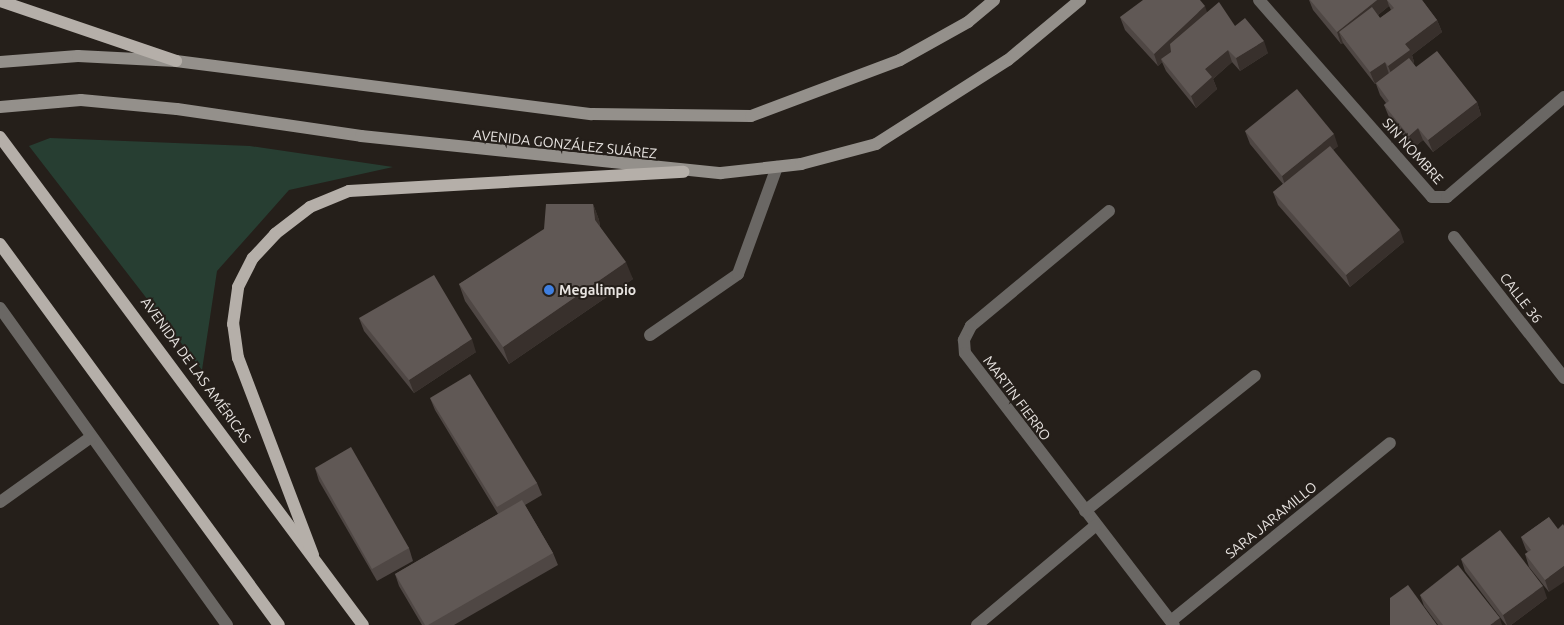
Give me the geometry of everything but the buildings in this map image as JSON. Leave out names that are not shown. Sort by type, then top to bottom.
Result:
[{"type":"main road","points":[[0,62],[78,56],[176,61],[592,114],[751,116],[900,60],[968,22],[994,0]]},
{"type":"main road","name":"AVENIDA GONZÁLEZ SUÁREZ","points":[[0,107],[81,100],[683,172],[777,167],[876,144],[1008,60],[1080,0]]},
{"type":"main road","points":[[0,1],[176,61]]},
{"type":"main road","name":"AVENIDA DE LAS AMÉRICAS","points":[[0,137],[313,555],[363,625]]},
{"type":"main road","points":[[313,555],[238,358],[233,324],[238,287],[252,258],[275,234],[310,207],[349,191],[683,172]]},
{"type":"main road","points":[[0,245],[279,625]]},
{"type":"street","name":"SIN NOMBRE","points":[[1259,0],[1432,197],[1447,198],[1564,97]]},
{"type":"street","points":[[650,335],[738,274],[777,167]]},
{"type":"street","name":"MARTIN FIERRO","points":[[1109,211],[971,326],[964,340],[965,353],[1172,623]]},
{"type":"street","name":"CALLE 36","points":[[1454,237],[1564,378]]},
{"type":"street","points":[[0,308],[227,625]]},
{"type":"street","points":[[1085,511],[1255,376]]},
{"type":"street","points":[[0,502],[91,437]]},
{"type":"street","name":"SARA JARAMILLO","points":[[1172,623],[1390,443]]},
{"type":"street","points":[[977,625],[1096,526]]},
{"type":"green space","points":[[50,138],[250,146],[393,167],[289,190],[217,271],[202,370],[29,146]]},
{"type":"place","name":"Megalimpio","points":[[549,290]]}]
